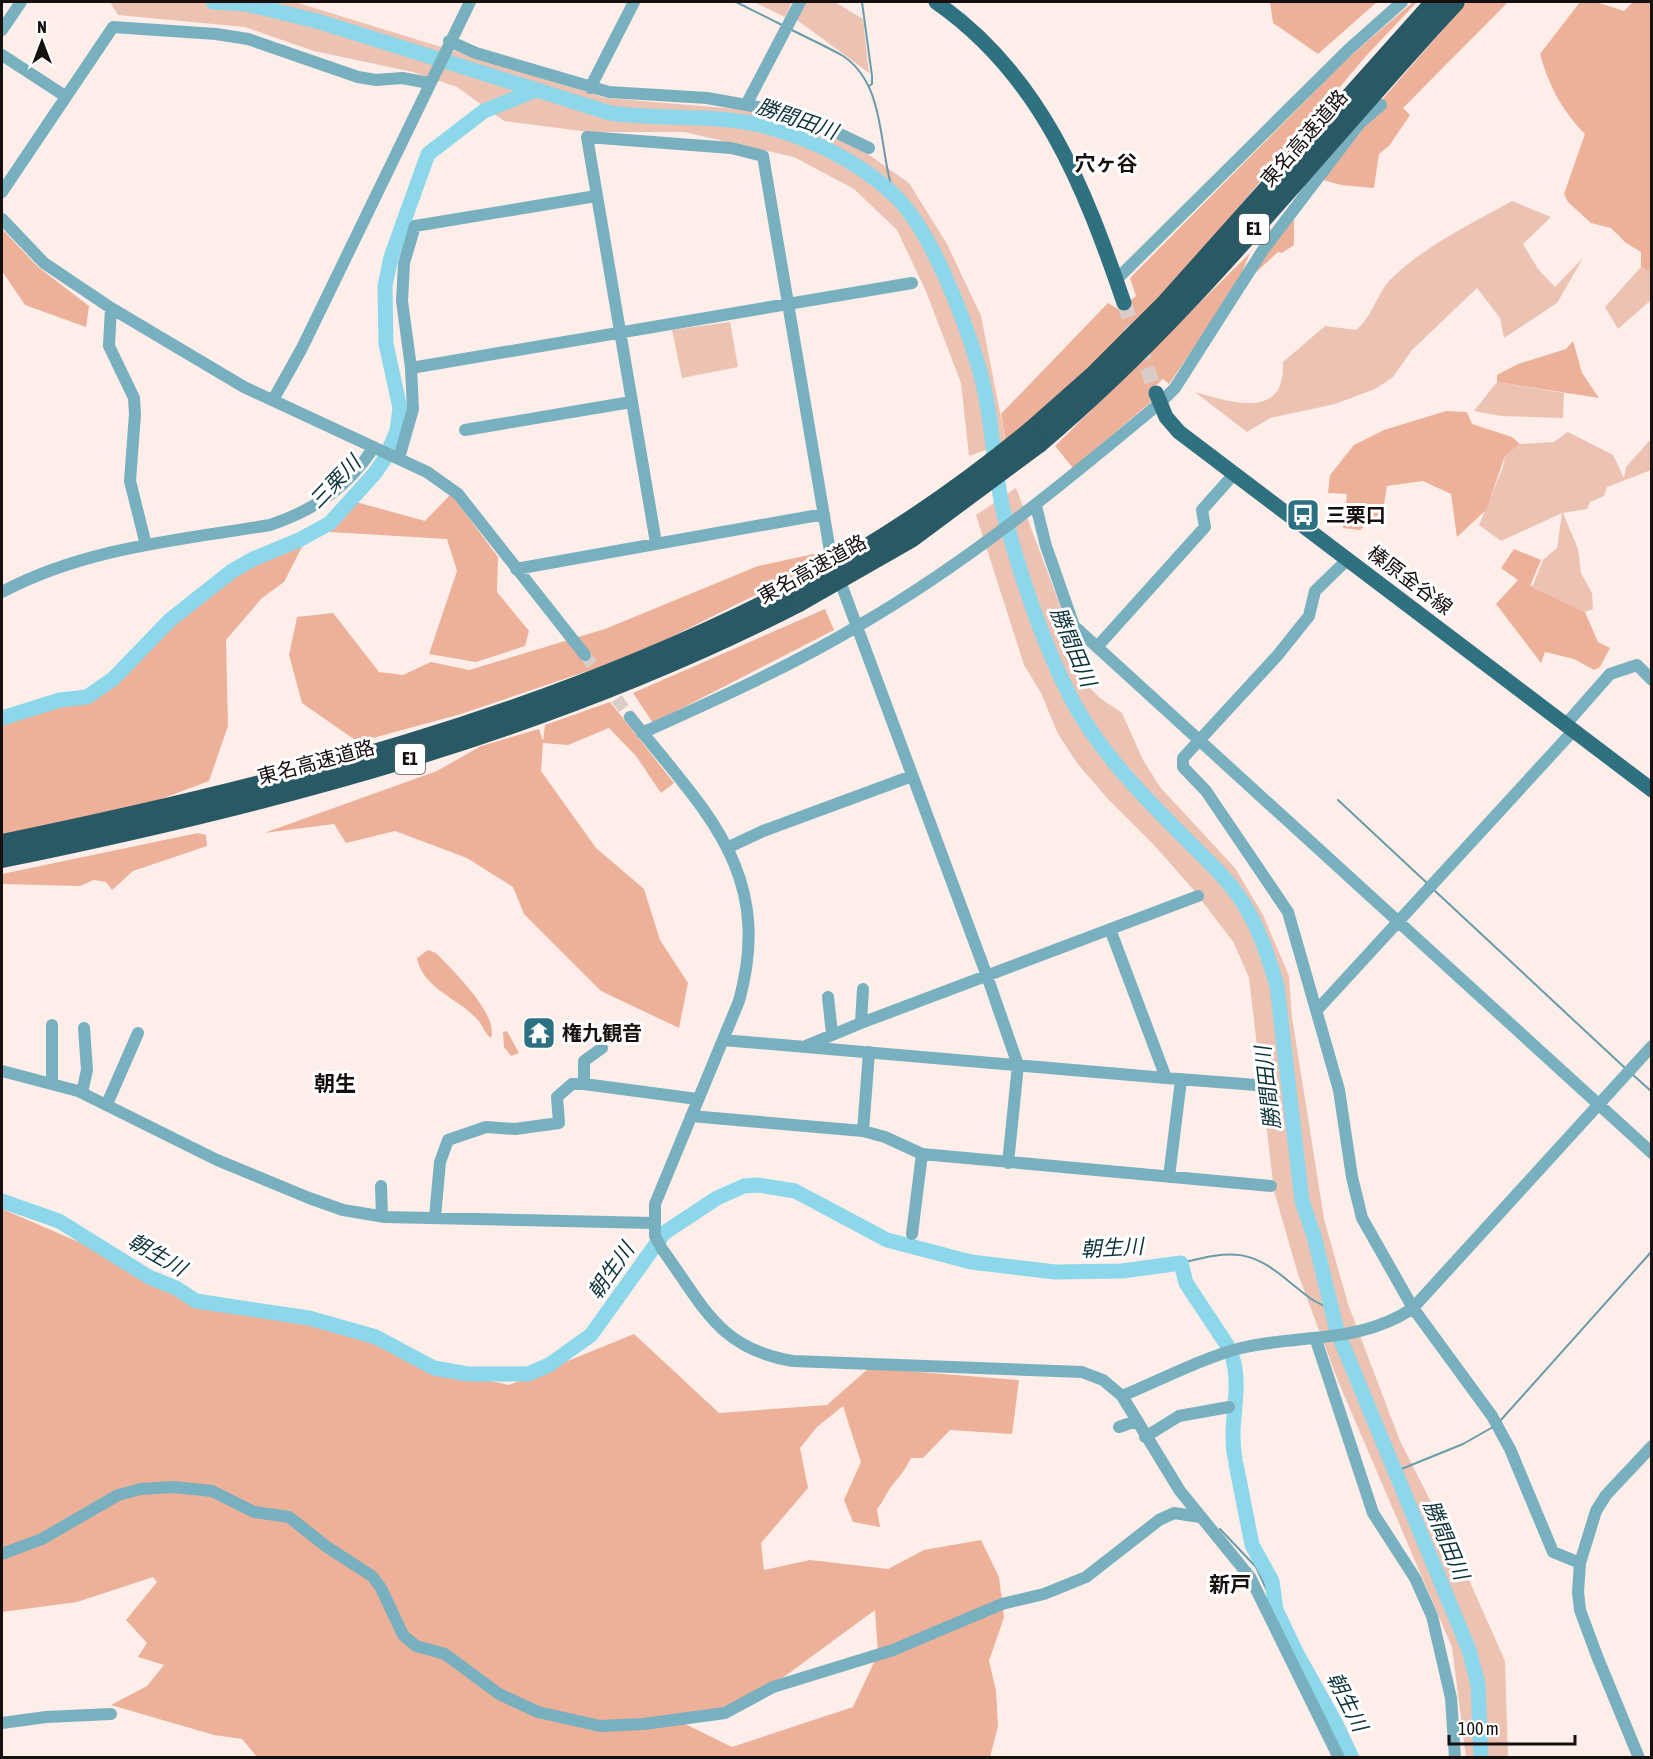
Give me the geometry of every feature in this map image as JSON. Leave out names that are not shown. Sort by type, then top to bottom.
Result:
[{"type":"highway","name":"東名高速道路","points":[[1035,437],[1173,295],[1434,2]]},
{"type":"highway","name":"東名高速道路","points":[[2,843],[244,789],[449,731],[653,656],[796,596],[910,539],[1035,437],[1114,378],[1199,291],[1456,2]]},
{"type":"highway","name":"東名高速道路","points":[[2,859],[252,803],[471,740],[636,679],[746,630],[796,596]]},
{"type":"main road","points":[[936,2],[983,40],[1028,91],[1070,163],[1124,303]]},
{"type":"main road","name":"榛原金谷線","points":[[1158,398],[1166,417],[1179,432],[1652,790]]},
{"type":"street","points":[[2,30],[21,2]]},
{"type":"street","points":[[273,400],[302,348],[422,105],[430,80],[470,2]]},
{"type":"street","points":[[590,88],[634,2]]},
{"type":"street","points":[[747,103],[800,2]]},
{"type":"street","points":[[1116,280],[1349,49],[1402,2]]},
{"type":"street","points":[[2,192],[113,27],[248,39],[358,78],[430,80]]},
{"type":"street","points":[[448,43],[476,54],[590,88],[638,96],[706,98],[747,103],[821,125],[870,148]]},
{"type":"street","points":[[2,55],[65,96]]},
{"type":"street","points":[[642,733],[789,663],[858,626],[994,537],[1036,506],[1158,398],[1175,388],[1263,250],[1359,124],[1381,105]]},
{"type":"street","points":[[656,543],[587,137],[731,148],[763,156],[831,557],[1018,1065],[1008,1163]]},
{"type":"street","points":[[399,458],[413,409],[411,368],[402,301],[404,263],[415,226],[596,196]]},
{"type":"street","points":[[2,219],[44,263],[111,308],[244,387],[399,458],[427,472],[458,494],[585,655]]},
{"type":"street","points":[[411,368],[912,283]]},
{"type":"street","points":[[111,308],[109,346],[134,398],[130,481],[146,545]]},
{"type":"street","points":[[465,430],[631,402]]},
{"type":"street","points":[[2,592],[34,574],[85,557],[270,525],[292,518],[332,496],[360,468],[374,447]]},
{"type":"street","points":[[1097,647],[1205,527],[1202,510],[1234,474]]},
{"type":"street","points":[[1036,506],[1046,546],[1074,626],[1652,1154]]},
{"type":"street","points":[[516,568],[824,514]]},
{"type":"street","points":[[1347,560],[1315,591],[1309,616],[1277,656],[1183,758],[1183,767],[1206,792],[1288,912],[1318,1009],[1319,1024],[1339,1090],[1352,1177],[1362,1218],[1413,1308],[1491,1416],[1510,1449],[1553,1552],[1580,1563]]},
{"type":"street","points":[[1318,1009],[1399,923],[1570,727],[1611,674],[1637,665],[1652,680]]},
{"type":"street","points":[[630,717],[729,847],[746,895],[749,950],[747,974],[739,1001],[659,1192],[653,1223],[655,1236],[662,1249],[719,1328],[736,1342],[757,1353],[793,1361],[1082,1372],[1103,1380],[1122,1396],[1145,1437],[1200,1517],[1250,1577],[1339,1758]]},
{"type":"street","points":[[729,847],[763,831],[912,776]]},
{"type":"street","points":[[807,1046],[832,1034],[1198,897]]},
{"type":"street","points":[[1110,929],[1166,1078]]},
{"type":"street","points":[[861,1023],[863,989]]},
{"type":"street","points":[[828,997],[832,1034]]},
{"type":"street","points":[[52,1025],[52,1082]]},
{"type":"street","points":[[82,1093],[87,1070],[84,1028]]},
{"type":"street","points":[[107,1104],[138,1033]]},
{"type":"street","points":[[723,1040],[1181,1080],[1256,1084]]},
{"type":"street","points":[[1122,1396],[1241,1348],[1364,1332],[1394,1322],[1413,1308],[1652,1046]]},
{"type":"street","points":[[584,1084],[584,1061],[602,1048]]},
{"type":"street","points":[[863,1131],[868,1052]]},
{"type":"street","points":[[2,1071],[52,1082],[82,1093],[258,1178],[343,1210],[382,1216],[653,1223]]},
{"type":"street","points":[[1169,1177],[1181,1080]]},
{"type":"street","points":[[435,1217],[440,1162],[448,1140],[486,1127],[516,1129],[559,1123],[557,1097],[572,1084],[697,1099]]},
{"type":"street","points":[[691,1116],[863,1131],[885,1137],[922,1154],[1271,1186]]},
{"type":"street","points":[[912,1234],[922,1154]]},
{"type":"street","points":[[381,1186],[382,1216]]},
{"type":"street","points":[[1316,1340],[1373,1513],[1415,1578],[1432,1616],[1451,1698],[1455,1758]]},
{"type":"street","points":[[1145,1437],[1179,1416],[1229,1407]]},
{"type":"street","points":[[1119,1427],[1136,1421]]},
{"type":"street","points":[[1646,1758],[1637,1753],[1580,1610],[1580,1563],[1586,1536],[1596,1511],[1606,1495],[1652,1446]]},
{"type":"street","points":[[2,1554],[42,1539],[118,1495],[141,1488],[173,1487],[212,1491],[254,1512],[289,1516],[327,1547],[365,1571],[381,1588],[403,1635],[416,1646],[445,1654],[499,1694],[538,1712],[600,1726],[644,1724],[725,1713],[773,1687],[904,1646],[961,1619],[1002,1604],[1044,1594],[1086,1577],[1159,1520],[1174,1513],[1200,1517]]},
{"type":"street","points":[[2,1723],[46,1717],[111,1714]]},
{"type":"shaded area","points":[[110,2],[295,2],[606,98],[772,112],[862,150],[909,183],[947,244],[981,316],[1006,443],[969,456],[961,383],[925,289],[897,230],[854,189],[794,157],[684,132],[589,132],[504,121],[457,87],[413,72],[314,51],[245,27],[118,15]]},
{"type":"shaded area","points":[[754,2],[792,2],[785,17]]},
{"type":"shaded area","points":[[806,2],[835,2],[863,19],[869,73],[797,20]]},
{"type":"shaded area","points":[[1270,2],[1377,2],[1318,54],[1273,23]]},
{"type":"shaded area","points":[[1413,2],[1417,2],[1365,57],[1196,258],[1103,357],[1006,443],[1001,414],[1108,303],[1119,310],[1136,296],[1130,278],[1348,58]]},
{"type":"shaded area","points":[[1467,2],[1508,2],[1403,108],[1410,115],[1389,146],[1379,154],[1374,188],[1341,185],[1323,180],[1366,118]]},
{"type":"shaded area","points":[[1580,2],[1596,2],[1624,11],[1633,2],[1651,2],[1651,272],[1641,267],[1641,252],[1625,242],[1611,228],[1591,223],[1568,202],[1564,194],[1585,134],[1557,97],[1540,54]]},
{"type":"shaded area","points":[[1512,201],[1551,217],[1523,244],[1538,269],[1555,287],[1583,258],[1557,303],[1504,338],[1500,318],[1477,288],[1412,350],[1393,377],[1375,389],[1335,404],[1270,418],[1247,432],[1195,392],[1242,403],[1254,403],[1274,395],[1280,385],[1283,362],[1325,326],[1356,330],[1367,318],[1385,286],[1403,268],[1448,236]]},
{"type":"shaded area","points":[[1294,220],[1294,245],[1282,253],[1278,252],[1251,277],[1287,224]]},
{"type":"shaded area","points":[[2,229],[38,267],[89,306],[86,327],[25,305],[2,271]]},
{"type":"shaded area","points":[[1250,253],[1236,287],[1169,384],[1163,379],[1148,392],[1151,402],[1073,468],[1055,446]]},
{"type":"shaded area","points":[[1641,267],[1651,272],[1651,300],[1618,329],[1605,307]]},
{"type":"shaded area","points":[[730,322],[738,367],[682,378],[672,330]]},
{"type":"shaded area","points":[[1573,341],[1582,373],[1599,398],[1497,382],[1497,375],[1518,364],[1566,349]]},
{"type":"shaded area","points":[[1497,382],[1564,393],[1563,418],[1501,416],[1474,411]]},
{"type":"shaded area","points":[[1446,411],[1467,412],[1472,424],[1512,437],[1520,444],[1505,456],[1486,510],[1457,537],[1451,494],[1423,481],[1387,486],[1383,511],[1360,530],[1343,528],[1347,494],[1328,493],[1330,475],[1354,445],[1384,430]]},
{"type":"shaded area","points":[[1568,432],[1613,455],[1624,478],[1626,467],[1651,439],[1651,470],[1607,487],[1604,496],[1590,502],[1587,509],[1563,513],[1578,549],[1581,573],[1592,593],[1593,609],[1585,612],[1530,586],[1533,585],[1543,560],[1557,548],[1562,513],[1501,541],[1479,525],[1503,467],[1505,456],[1520,444],[1554,442]]},
{"type":"shaded area","points":[[1016,488],[1075,645],[1076,674],[1100,698],[1122,713],[1143,760],[1160,787],[1235,868],[1263,915],[1289,976],[1292,1017],[1324,1219],[1348,1304],[1400,1441],[1458,1555],[1505,1661],[1508,1757],[1466,1757],[1452,1647],[1338,1381],[1298,1274],[1274,1191],[1249,978],[1234,943],[1192,888],[1077,763],[1058,734],[1041,693],[1024,665],[976,515]]},
{"type":"shaded area","points":[[451,494],[498,557],[497,592],[529,631],[525,646],[476,662],[429,654],[457,571],[447,539],[330,532],[356,502],[425,521]]},
{"type":"shaded area","points":[[306,539],[284,582],[262,598],[226,640],[228,726],[209,781],[153,802],[2,835],[2,717],[107,689],[155,635],[226,572]]},
{"type":"shaded area","points":[[1514,549],[1541,560],[1530,586],[1585,612],[1598,642],[1610,648],[1600,667],[1594,670],[1574,659],[1545,652],[1541,663],[1496,604],[1518,580],[1501,568]]},
{"type":"shaded area","points":[[827,551],[828,559],[635,655],[461,714],[358,742],[302,703],[289,655],[297,617],[333,613],[379,672],[403,675],[431,662],[469,670],[605,629],[758,566]]},
{"type":"shaded area","points":[[825,609],[834,630],[653,723],[633,693]]},
{"type":"shaded area","points":[[610,702],[674,783],[661,793],[636,756],[609,728],[568,745],[543,743],[541,771],[596,848],[644,889],[660,940],[688,983],[679,1028],[601,991],[524,914],[513,887],[467,858],[395,831],[346,843],[334,824],[264,833],[437,771],[481,746],[539,729],[543,741],[545,725]]},
{"type":"shaded area","points":[[198,833],[206,835],[207,846],[133,871],[112,890],[106,882],[94,880],[80,886],[2,884],[2,874]]},
{"type":"shaded area","points":[[428,950],[436,953],[473,993],[488,1017],[492,1028],[491,1038],[479,1021],[426,977],[417,958]]},
{"type":"shaded area","points":[[507,1031],[519,1053],[511,1056],[504,1047],[503,1032]]},
{"type":"shaded area","points":[[2,1209],[123,1261],[149,1277],[213,1303],[297,1324],[359,1330],[414,1364],[509,1385],[634,1334],[719,1413],[827,1405],[869,1368],[1019,1380],[1012,1434],[950,1430],[923,1458],[911,1458],[877,1509],[880,1527],[853,1522],[844,1500],[861,1462],[843,1406],[817,1427],[800,1448],[808,1488],[761,1543],[764,1570],[810,1560],[888,1569],[924,1550],[981,1540],[999,1577],[1004,1617],[989,1661],[996,1691],[998,1726],[990,1757],[257,1757],[242,1739],[214,1735],[111,1705],[147,1686],[164,1665],[138,1657],[147,1643],[126,1620],[157,1582],[153,1577],[77,1602],[2,1612]],"holes":[[[875,1610],[878,1654],[853,1707],[732,1747],[679,1721],[754,1699]]]},
{"type":"waterway","name":"勝間田川","points":[[213,2],[247,4],[317,21],[610,113],[723,119],[778,130],[814,143],[848,160],[879,182],[907,209],[920,228],[944,274],[972,346],[987,402],[1004,514],[1033,609],[1061,678],[1082,718],[1120,770],[1240,898],[1266,952],[1277,986],[1302,1201],[1314,1236],[1337,1331],[1469,1650],[1478,1684],[1481,1758]]},
{"type":"waterway","points":[[736,2],[782,25]]},
{"type":"waterway","points":[[862,2],[872,76],[872,84],[869,86]]},
{"type":"waterway","points":[[790,29],[843,56],[857,68],[874,101],[894,195]]},
{"type":"waterway","name":"三栗川","points":[[2,718],[60,700],[87,697],[113,679],[170,620],[232,571],[330,523],[375,473],[386,457],[397,431],[400,408],[386,344],[385,286],[391,257],[428,154],[484,111],[536,90]]},
{"type":"waterway","points":[[1338,800],[1428,884]]},
{"type":"waterway","points":[[1434,890],[1625,1068]]},
{"type":"waterway","points":[[1632,1074],[1652,1092]]},
{"type":"waterway","name":"朝生川","points":[[2,1201],[59,1221],[149,1277],[176,1288],[196,1301],[309,1318],[376,1337],[434,1368],[468,1374],[528,1374],[549,1365],[591,1335],[664,1233],[717,1198],[744,1186],[758,1185],[795,1191],[887,1240],[971,1262],[1055,1272],[1122,1271],[1181,1263],[1186,1283],[1227,1345]]},
{"type":"waterway","points":[[1500,1421],[1652,1251]]},
{"type":"waterway","points":[[1181,1263],[1228,1254],[1252,1258],[1277,1272],[1315,1301],[1331,1308]]},
{"type":"waterway","name":"朝生川","points":[[1233,1359],[1236,1384],[1233,1433],[1235,1458]]},
{"type":"waterway","points":[[1394,1472],[1463,1444],[1493,1427]]},
{"type":"waterway","name":"朝生川","points":[[1236,1464],[1252,1545],[1272,1581],[1276,1610],[1352,1758]]},
{"type":"waterway","points":[[1220,1529],[1256,1567],[1276,1610]]},
{"type":"tunnel","points":[[1124,303],[1156,393]]},
{"type":"tunnel","points":[[585,655],[630,717]]},
{"type":"place","name":"三栗口","points":[[1303,515]]},
{"type":"place","name":"権九観音","points":[[539,1033]]},
{"type":"district","name":"穴ヶ谷","points":[[1106,164]]},
{"type":"district","name":"朝生","points":[[335,1084]]},
{"type":"district","name":"新戸","points":[[1230,1585]]}]
